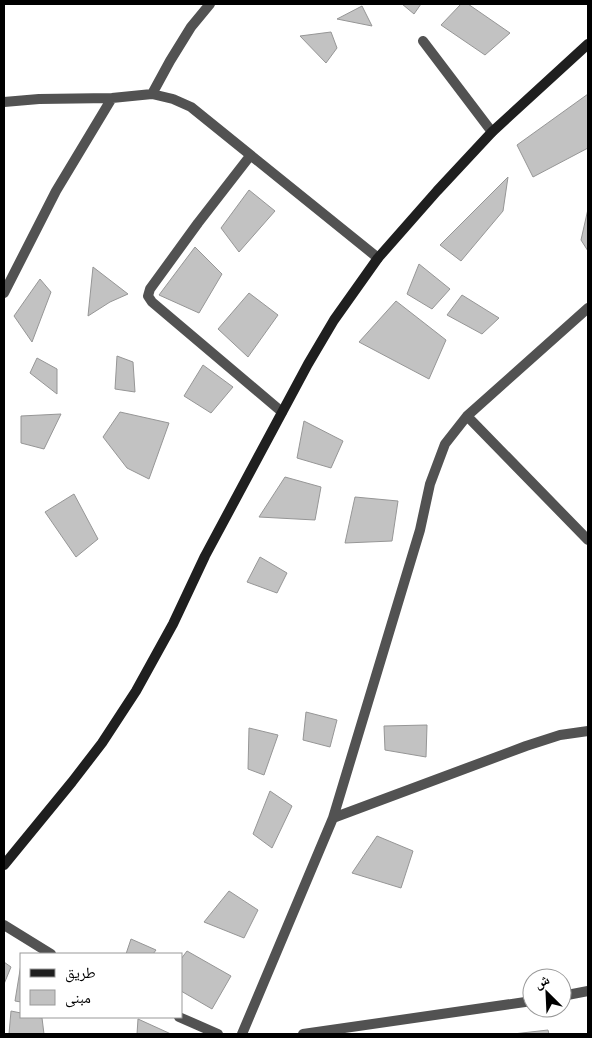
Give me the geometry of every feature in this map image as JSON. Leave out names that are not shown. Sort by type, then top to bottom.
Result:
[{"type":"main road","points":[[4,865],[102,743],[136,691],[172,624],[205,556],[308,364],[334,320],[378,258],[436,191],[492,132],[588,44]]},
{"type":"street","points":[[152,94],[187,34],[210,4]]},
{"type":"street","points":[[423,41],[492,132]]},
{"type":"street","points":[[4,102],[39,99],[112,98],[152,94],[173,99],[192,107],[378,258]]},
{"type":"street","points":[[4,293],[56,191],[112,98]]},
{"type":"street","points":[[250,156],[198,223],[150,289],[148,296],[152,302],[282,412]]},
{"type":"street","points":[[242,1034],[333,818],[420,530],[430,484],[446,444],[467,416],[588,308]]},
{"type":"street","points":[[467,416],[588,540]]},
{"type":"street","points":[[333,818],[526,746],[560,735],[588,731]]},
{"type":"street","points":[[4,925],[49,953]]},
{"type":"street","points":[[572,994],[588,991]]},
{"type":"street","points":[[303,1034],[522,1002]]},
{"type":"street","points":[[181,1018],[218,1034]]},
{"type":"building","points":[[402,4],[421,4],[414,14]]},
{"type":"building","points":[[461,4],[468,4],[510,33],[485,55],[441,25]]},
{"type":"building","points":[[362,6],[372,26],[337,19]]},
{"type":"building","points":[[331,32],[337,48],[326,63],[300,36]]},
{"type":"building","points":[[588,94],[588,148],[533,177],[517,145]]},
{"type":"building","points":[[508,177],[503,211],[461,261],[440,245]]},
{"type":"building","points":[[249,190],[275,211],[239,252],[221,228]]},
{"type":"building","points":[[588,209],[588,251],[581,240]]},
{"type":"building","points":[[195,247],[222,274],[199,313],[159,295]]},
{"type":"building","points":[[419,264],[450,289],[432,309],[407,294]]},
{"type":"building","points":[[93,267],[128,294],[110,302],[88,316]]},
{"type":"building","points":[[40,279],[51,292],[32,342],[14,316]]},
{"type":"building","points":[[249,293],[278,315],[248,357],[218,329]]},
{"type":"building","points":[[462,295],[499,318],[482,334],[447,315]]},
{"type":"building","points":[[396,301],[446,340],[429,379],[359,342]]},
{"type":"building","points":[[117,356],[133,362],[135,392],[115,389]]},
{"type":"building","points":[[37,358],[57,369],[57,394],[30,373]]},
{"type":"building","points":[[203,365],[233,387],[211,413],[184,396]]},
{"type":"building","points":[[120,412],[169,423],[149,479],[127,468],[103,437]]},
{"type":"building","points":[[61,414],[44,449],[21,443],[21,416]]},
{"type":"building","points":[[304,421],[343,441],[331,468],[297,458]]},
{"type":"building","points":[[285,477],[321,487],[315,520],[259,517]]},
{"type":"building","points":[[74,494],[98,539],[76,557],[45,512]]},
{"type":"building","points":[[355,497],[398,501],[392,541],[345,543]]},
{"type":"building","points":[[260,557],[287,573],[277,593],[247,582]]},
{"type":"building","points":[[306,712],[337,720],[330,747],[303,740]]},
{"type":"building","points":[[427,725],[426,757],[385,750],[384,726]]},
{"type":"building","points":[[249,728],[278,735],[264,775],[248,769]]},
{"type":"building","points":[[270,791],[292,806],[272,848],[253,834]]},
{"type":"building","points":[[377,836],[413,851],[401,888],[352,873]]},
{"type":"building","points":[[229,891],[258,910],[244,938],[204,922]]},
{"type":"building","points":[[131,939],[156,950],[154,953],[126,953]]},
{"type":"building","points":[[187,951],[231,976],[212,1009],[182,992],[182,958]]},
{"type":"building","points":[[4,962],[11,967],[4,984]]},
{"type":"building","points":[[20,970],[20,1002],[15,1001]]},
{"type":"building","points":[[11,1011],[20,1013],[20,1018],[42,1018],[44,1034],[9,1034]]},
{"type":"building","points":[[138,1019],[171,1034],[137,1034]]},
{"type":"building","points":[[548,1030],[549,1034],[513,1034]]}]
